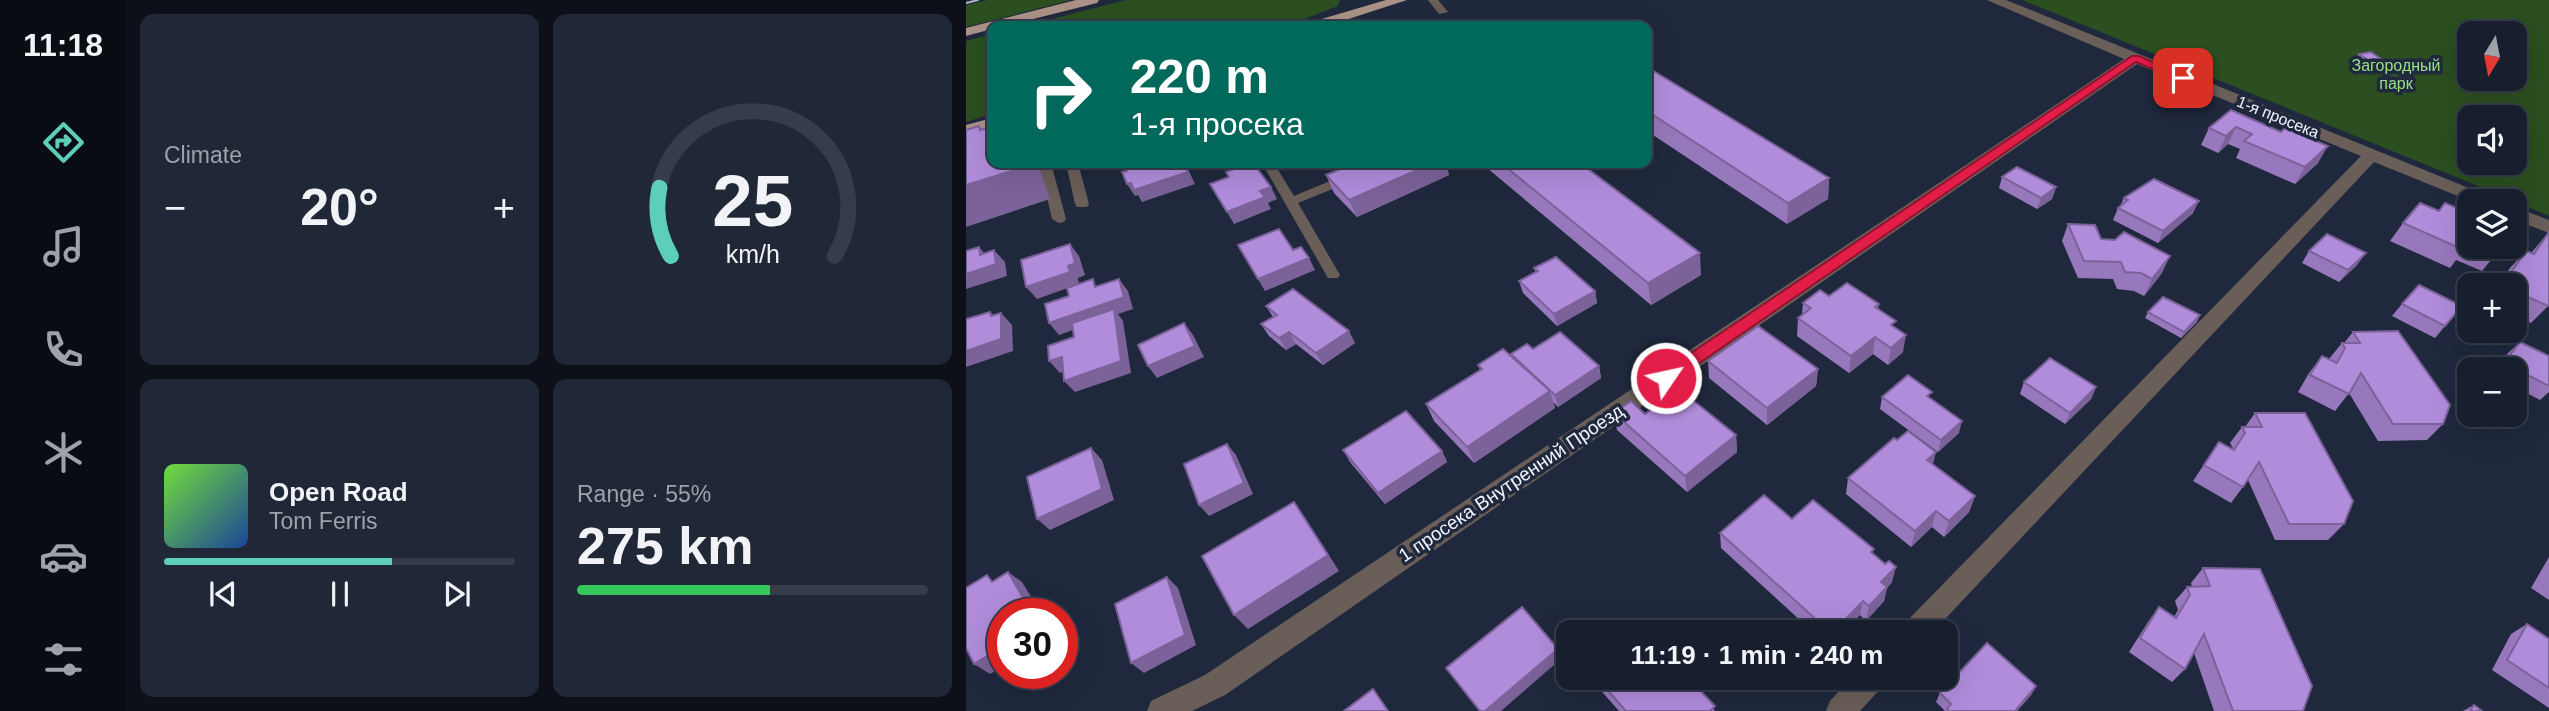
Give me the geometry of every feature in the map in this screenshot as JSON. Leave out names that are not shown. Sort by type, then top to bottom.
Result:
[{"type":"main road","points":[[1009,21],[1092,0]]},
{"type":"main road","points":[[1330,21],[1400,0]]},
{"type":"main road","points":[[966,32],[987,27]]},
{"type":"main road","points":[[966,130],[987,124]]},
{"type":"street","name":"1-я просека","points":[[1994,0],[2457,190]]},
{"type":"street","name":"1 просека Внутренний Проезд","points":[[1161,711],[1215,685],[2136,58]]},
{"type":"street","points":[[1926,620],[2371,155]]},
{"type":"street","points":[[2527,218],[2549,227]]},
{"type":"street","points":[[1840,711],[1860,690]]},
{"type":"lane","points":[[1433,0],[1443,12]]},
{"type":"lane","points":[[1046,168],[1059,219]]},
{"type":"lane","points":[[1073,168],[1083,204]]},
{"type":"lane","points":[[1271,168],[1333,275]]},
{"type":"lane","points":[[1290,202],[1370,168]]},
{"type":"green space","points":[[988,0],[1071,0],[966,27],[966,5]]},
{"type":"green space","points":[[1126,0],[1340,0],[1338,6],[1299,21],[1044,21]]},
{"type":"green space","name":"Загородный парк","points":[[2022,0],[2549,0],[2549,216],[2527,206],[2527,189],[2486,189]]},
{"type":"green space","points":[[987,35],[987,116],[966,122],[966,41]]},
{"type":"building","points":[[2371,52],[2381,59],[2368,60],[2359,54]]},
{"type":"building","points":[[1652,70],[1829,178],[1788,203],[1652,114]]},
{"type":"building","points":[[2231,110],[2281,132],[2285,128],[2328,146],[2305,167],[2244,141],[2252,134],[2236,127],[2226,136],[2209,128]]},
{"type":"building","points":[[979,126],[980,130],[987,128],[987,168],[1022,168],[966,185],[966,130]]},
{"type":"building","points":[[2017,167],[2056,187],[2041,198],[2002,177]]},
{"type":"building","points":[[1126,168],[1186,168],[1188,172],[1134,190],[1131,183],[1127,184],[1122,172],[1127,171]]},
{"type":"building","points":[[1237,168],[1257,168],[1271,187],[1260,191],[1265,197],[1227,212],[1210,184],[1229,177],[1226,172]]},
{"type":"building","points":[[1344,168],[1422,168],[1349,200],[1326,175]]},
{"type":"building","points":[[1507,168],[1587,168],[1700,253],[1648,283]]},
{"type":"building","points":[[2154,179],[2199,201],[2163,231],[2118,208],[2128,200],[2124,198]]},
{"type":"building","points":[[2420,203],[2439,211],[2445,203],[2457,208],[2457,247],[2403,223]]},
{"type":"building","points":[[2068,224],[2095,225],[2101,239],[2115,240],[2124,232],[2170,256],[2152,279],[2141,273],[2125,272],[2121,262],[2084,261]]},
{"type":"building","points":[[1279,229],[1293,250],[1301,247],[1309,258],[1258,279],[1238,245]]},
{"type":"building","points":[[2549,232],[2548,306],[2527,296],[2527,273],[2510,273],[2520,259],[2527,259],[2527,251],[2534,254]]},
{"type":"building","points":[[2327,234],[2366,253],[2348,270],[2309,251]]},
{"type":"building","points":[[1070,244],[1075,263],[1068,266],[1070,272],[1026,287],[1021,260]]},
{"type":"building","points":[[979,247],[980,255],[994,250],[996,264],[966,274],[966,251]]},
{"type":"building","points":[[1556,257],[1595,291],[1554,314],[1519,281],[1538,271],[1534,268]]},
{"type":"building","points":[[1093,279],[1095,287],[1119,279],[1124,297],[1049,323],[1045,304],[1069,296],[1067,288]]},
{"type":"building","points":[[1847,283],[1879,304],[1875,307],[1896,321],[1891,325],[1906,335],[1891,348],[1875,337],[1851,356],[1798,318],[1811,308],[1803,303],[1820,290],[1829,296]]},
{"type":"building","points":[[2419,285],[2457,304],[2457,312],[2445,326],[2402,304]]},
{"type":"building","points":[[1293,289],[1349,331],[1316,353],[1289,332],[1279,338],[1261,324],[1277,315],[1266,306]]},
{"type":"building","points":[[2163,297],[2200,315],[2184,332],[2148,312]]},
{"type":"building","points":[[1114,309],[1121,361],[1064,381],[1062,357],[1049,361],[1048,346],[1074,337],[1072,323]]},
{"type":"building","points":[[990,312],[991,316],[1001,313],[1001,339],[966,351],[966,319]]},
{"type":"building","points":[[1184,323],[1195,346],[1148,366],[1138,345]]},
{"type":"building","points":[[1758,326],[1818,369],[1767,408],[1708,361]]},
{"type":"building","points":[[2398,331],[2450,405],[2443,424],[2393,424],[2361,373],[2349,394],[2310,375],[2322,356],[2337,363],[2345,348],[2342,343],[2360,343],[2353,332]]},
{"type":"building","points":[[1560,332],[1599,366],[1555,395],[1511,354],[1527,344],[1533,349]]},
{"type":"building","points":[[2519,343],[2549,356],[2549,386],[2527,375],[2527,357],[2509,357]]},
{"type":"building","points":[[1503,349],[1550,391],[1467,447],[1426,404],[1482,369],[1478,365]]},
{"type":"building","points":[[2050,358],[2096,387],[2070,413],[2024,382]]},
{"type":"building","points":[[1908,375],[1932,392],[1927,396],[1962,421],[1941,440],[1882,397]]},
{"type":"building","points":[[1679,389],[1736,435],[1685,476],[1614,413],[1631,401],[1645,414]]},
{"type":"building","points":[[1406,411],[1442,451],[1378,493],[1343,450]]},
{"type":"building","points":[[2255,413],[2305,413],[2353,501],[2344,524],[2289,524],[2259,462],[2243,487],[2204,465],[2219,442],[2234,450],[2245,433],[2242,427],[2262,427]]},
{"type":"building","points":[[1908,431],[1936,452],[1927,460],[1975,496],[1949,521],[1936,511],[1915,531],[1848,478],[1894,438],[1897,440]]},
{"type":"building","points":[[1227,444],[1244,483],[1199,505],[1184,464]]},
{"type":"building","points":[[1091,448],[1102,489],[1037,519],[1027,477]]},
{"type":"building","points":[[1764,495],[1792,519],[1813,500],[1874,549],[1871,552],[1885,564],[1889,561],[1896,567],[1881,582],[1887,587],[1869,606],[1863,601],[1845,620],[1817,620],[1720,533]]},
{"type":"building","points":[[1294,502],[1328,555],[1234,615],[1202,556]]},
{"type":"building","points":[[2203,568],[2260,569],[2312,686],[2303,711],[2233,711],[2204,634],[2185,669],[2140,638],[2159,607],[2176,618],[2190,595],[2187,587],[2210,586]]},
{"type":"building","points":[[1008,572],[1023,598],[987,598],[987,656],[974,664],[966,648],[966,588],[987,575],[992,582]]},
{"type":"building","points":[[1167,577],[1185,635],[1131,663],[1115,604]]},
{"type":"building","points":[[1522,607],[1556,647],[1556,651],[1485,711],[1480,711],[1446,668]]},
{"type":"building","points":[[2527,624],[2549,639],[2549,688],[2507,660]]},
{"type":"building","points":[[1987,643],[2036,686],[2015,711],[1949,711],[1947,709],[1951,704],[1940,693],[1943,690],[1958,690],[1958,674]]},
{"type":"building","points":[[1373,689],[1388,711],[1344,711]]},
{"type":"building","points":[[1607,690],[1700,690],[1715,706],[1710,711],[1626,711]]},
{"type":"building","points":[[2474,705],[2482,711],[2470,711]]},
{"type":"tram line","points":[[966,3],[978,0]]},
{"type":"route","points":[[1666,378],[2136,58],[2183,78]]}]
